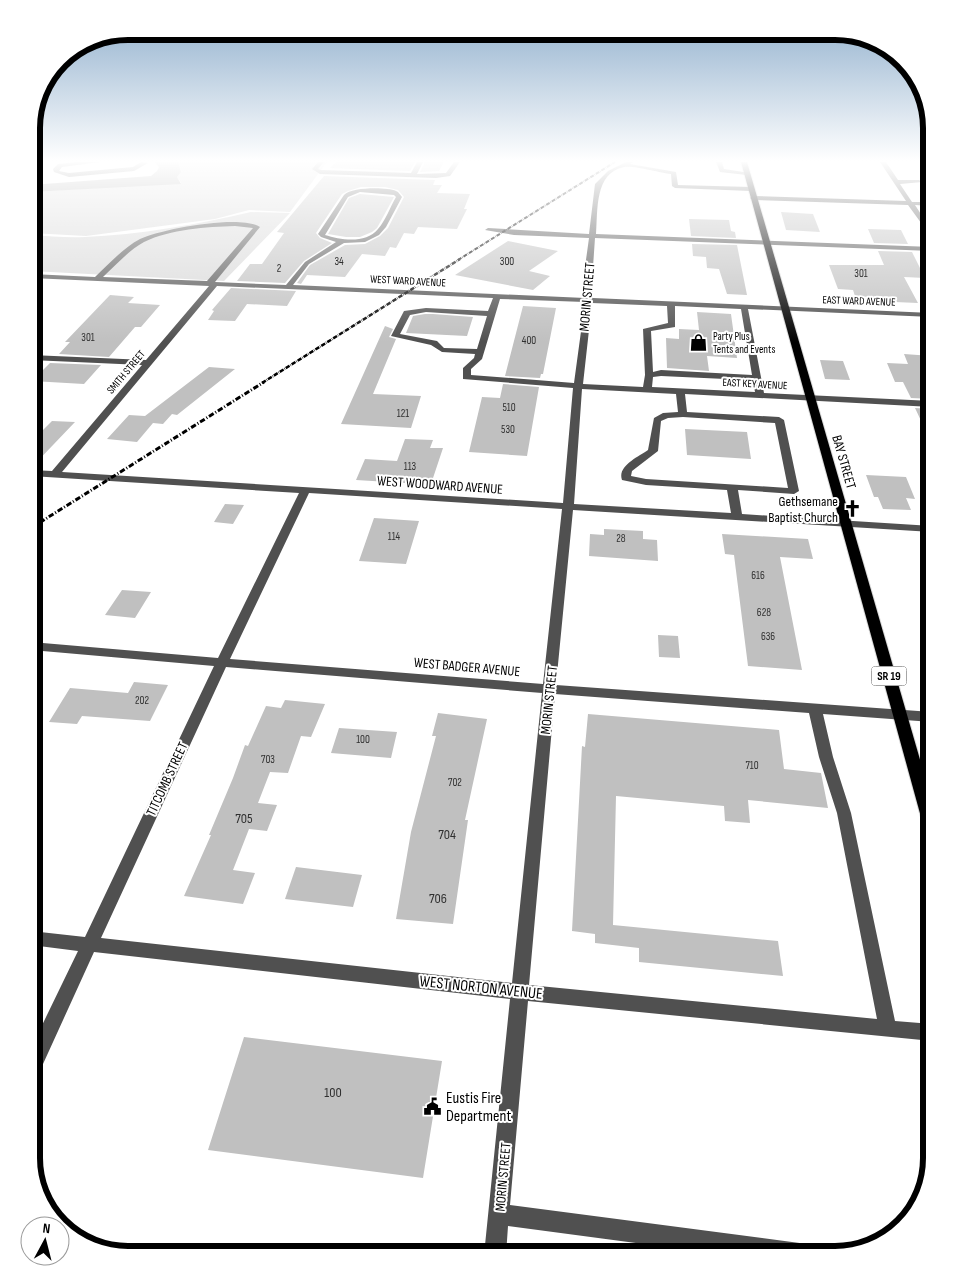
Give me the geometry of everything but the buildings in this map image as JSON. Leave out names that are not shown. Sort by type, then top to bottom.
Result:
[{"type":"main road","name":"BAY STREET","points":[[760,222],[923,796]]},
{"type":"street","name":"SMITH STREET","points":[[97,279],[135,245],[149,237],[231,223],[248,222]]},
{"type":"street","name":"SMITH STREET","points":[[54,474],[255,231],[256,227],[248,222]]},
{"type":"street","points":[[329,222],[321,234],[327,238],[342,241],[365,239],[377,234],[384,222]]},
{"type":"street","name":"MORIN STREET","points":[[496,1246],[578,386],[589,300],[594,222]]},
{"type":"street","points":[[488,230],[592,236],[923,249]]},
{"type":"street","points":[[288,287],[307,263],[342,241]]},
{"type":"street","name":"WEST WARD AVENUE","points":[[40,276],[784,309]]},
{"type":"street","points":[[492,314],[426,310],[407,313],[395,336],[434,343],[442,350],[480,352],[492,314],[497,296]]},
{"type":"street","points":[[647,390],[649,375],[647,329],[672,325],[670,304]]},
{"type":"street","points":[[744,307],[760,396]]},
{"type":"street","name":"EAST WARD AVENUE","points":[[784,309],[923,315]]},
{"type":"street","name":"EAST KEY AVENUE","points":[[480,352],[478,358],[468,368],[466,377],[680,392],[923,404]]},
{"type":"street","points":[[40,357],[147,363]]},
{"type":"street","points":[[649,375],[661,373],[748,377],[757,380]]},
{"type":"street","points":[[680,392],[683,414]]},
{"type":"street","points":[[683,414],[779,420],[794,491],[646,482],[626,478],[628,469],[653,451],[657,420],[666,415],[683,414]]},
{"type":"street","name":"WEST WOODWARD AVENUE","points":[[40,473],[923,528]]},
{"type":"street","points":[[732,487],[737,517]]},
{"type":"street","name":"TITCOMB STREET","points":[[40,1050],[305,490]]},
{"type":"street","name":"WEST BADGER AVENUE","points":[[40,647],[550,690],[923,717]]},
{"type":"street","points":[[815,709],[826,757],[844,813],[888,1029]]},
{"type":"street","name":"WEST NORTON AVENUE","points":[[40,939],[519,992],[923,1032]]},
{"type":"street","points":[[500,1214],[740,1246]]},
{"type":"shaded area","points":[[40,222],[192,222],[86,236],[40,233]]},
{"type":"shaded area","points":[[204,222],[281,222],[224,281],[40,271],[40,236],[105,236]]},
{"type":"railway","points":[[458,260],[519,222]]},
{"type":"railway","points":[[262,383],[460,259]]},
{"type":"railway","points":[[40,522],[264,382]]},
{"type":"place","name":"Party Plus Tents and Events","points":[[699,342]]},
{"type":"place","name":"Gethsemane Baptist Church","points":[[852,509]]},
{"type":"place","name":"Eustis Fire Department","points":[[432,1107]]}]
